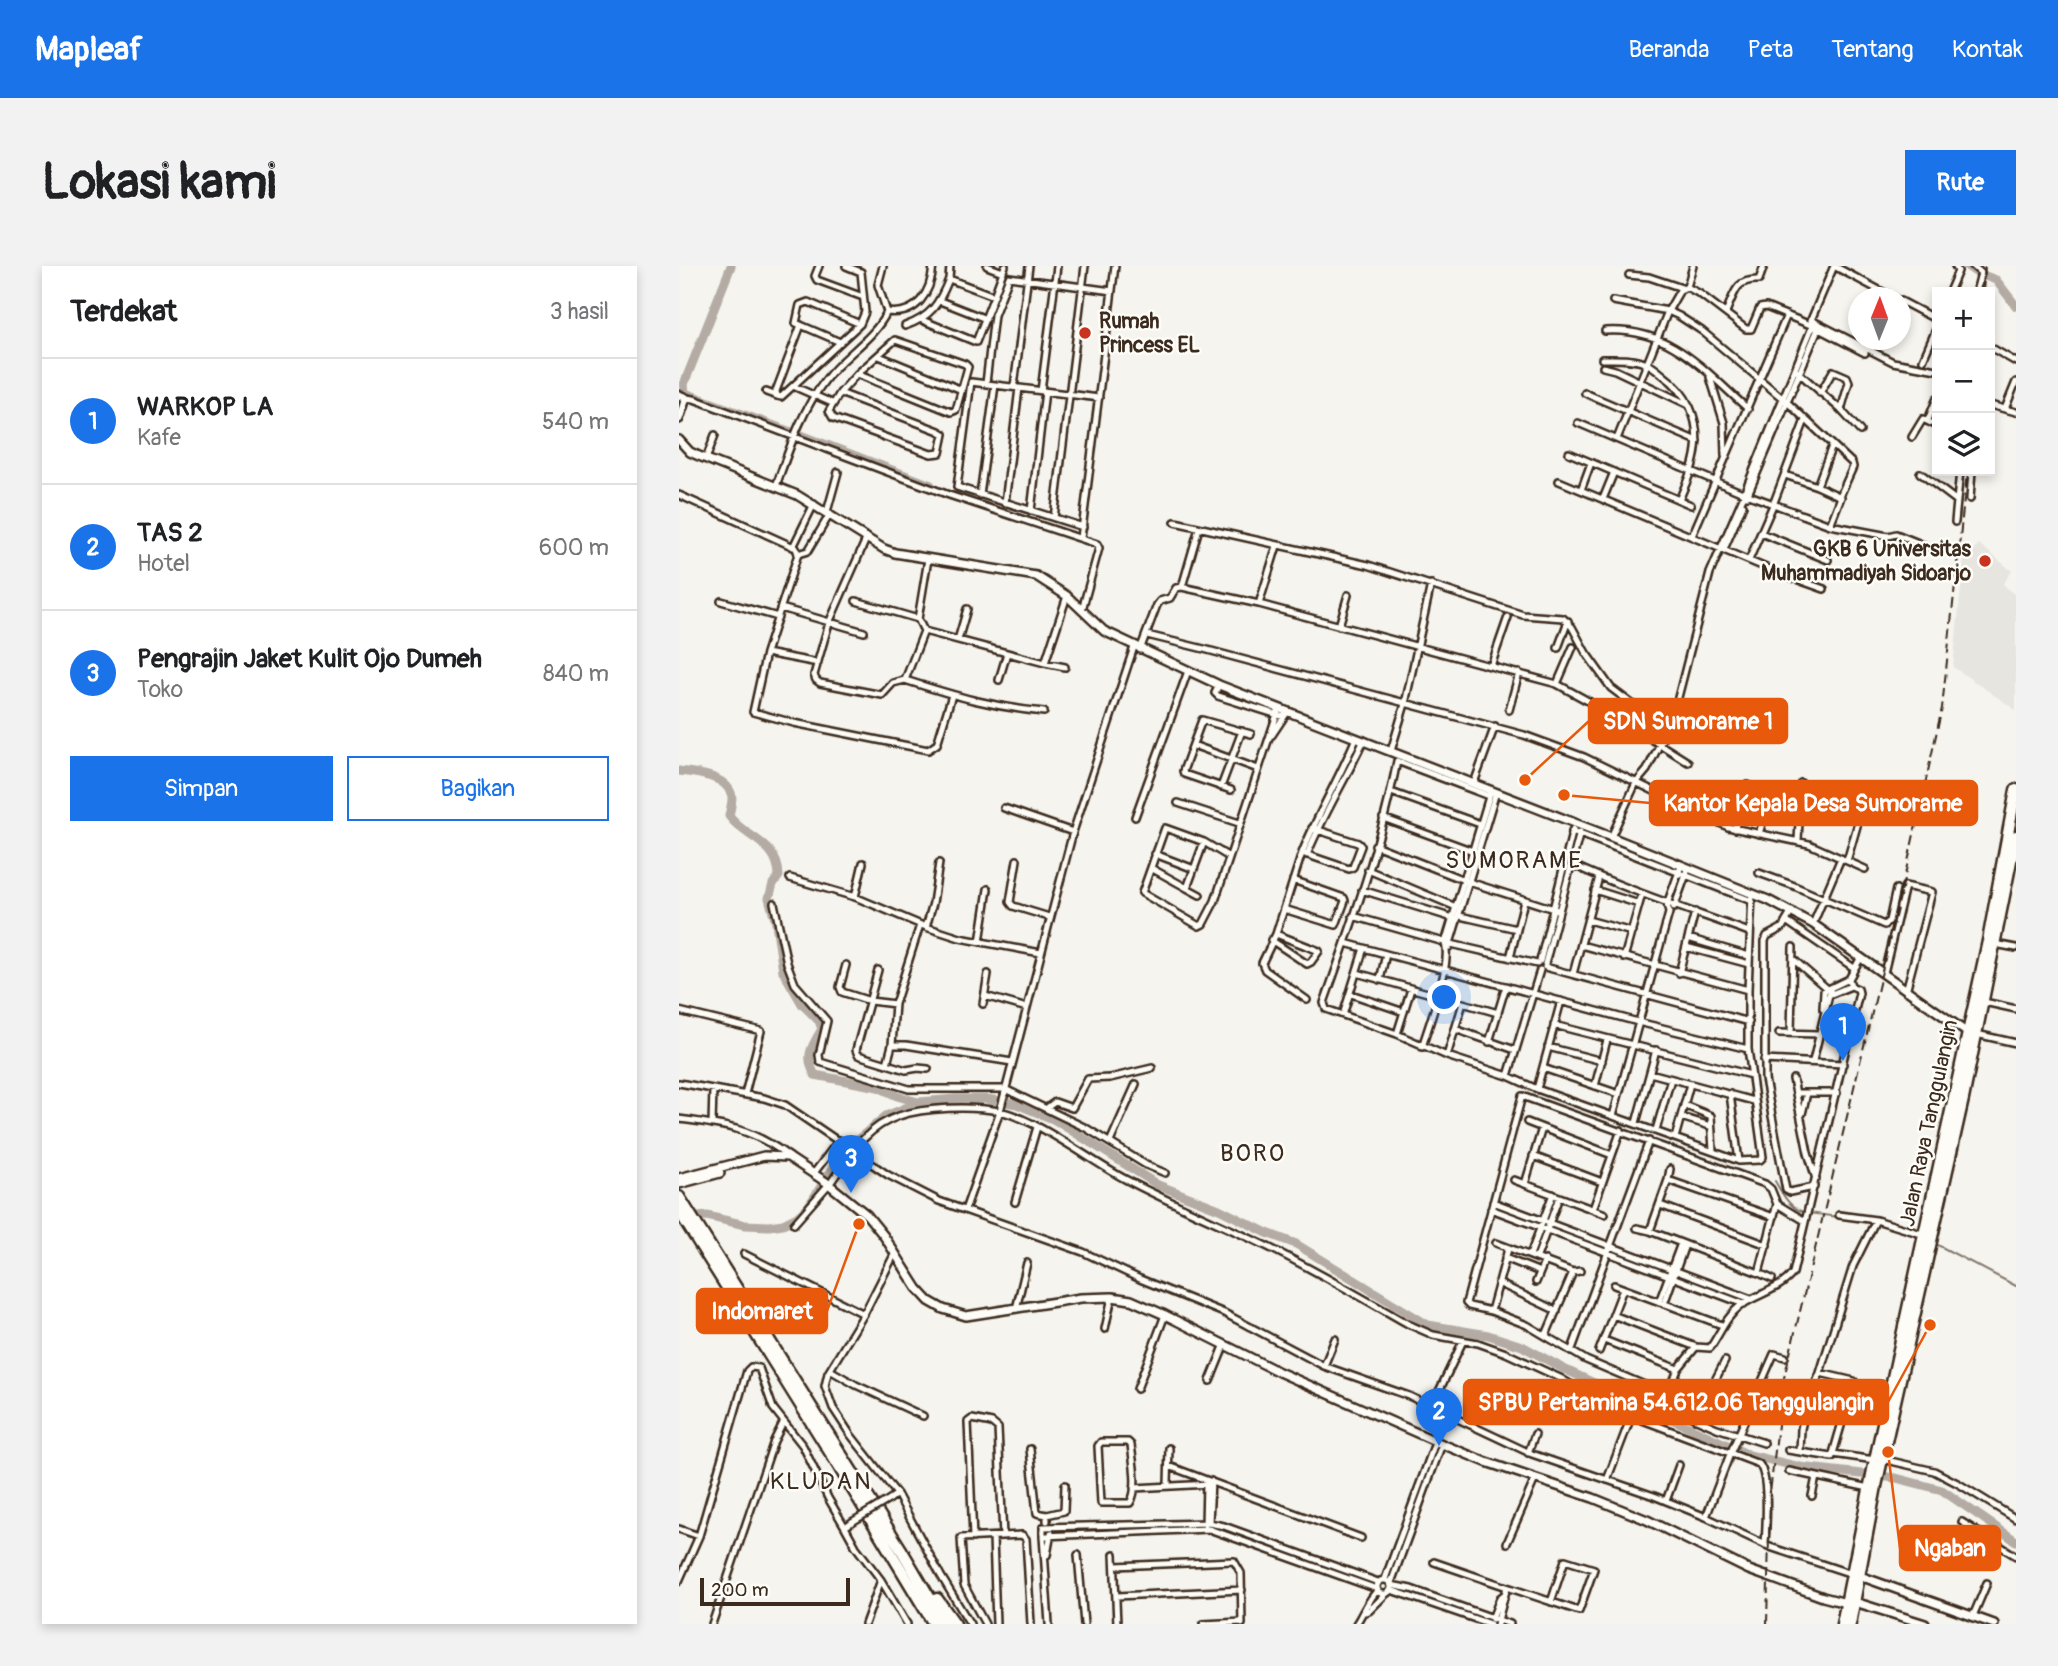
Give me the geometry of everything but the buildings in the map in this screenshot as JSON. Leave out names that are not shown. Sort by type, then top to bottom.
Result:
[{"type":"highway","name":"Jalan Raya Tanggulangin","points":[[1851,1603],[1872,1486],[1972,1034],[2016,790]]},
{"type":"highway","name":"Jalan Raya Tanggulangin","points":[[1972,1034],[1984,1002],[2016,836]]},
{"type":"highway","points":[[680,1204],[934,1624]]},
{"type":"highway","points":[[690,1222],[902,1551],[945,1624]]},
{"type":"highway","points":[[902,1551],[955,1624]]},
{"type":"highway","points":[[1842,1624],[1851,1603]]},
{"type":"highway","points":[[1850,1624],[1851,1603]]},
{"type":"street","points":[[819,266],[815,276],[817,280],[863,297]]},
{"type":"street","points":[[765,392],[781,397],[860,324],[865,312],[860,272],[846,266]]},
{"type":"street","points":[[776,486],[803,415],[815,395],[832,371],[877,329],[887,312],[878,285],[883,266]]},
{"type":"street","points":[[887,312],[901,313],[918,304],[930,284],[933,266]]},
{"type":"street","points":[[905,326],[922,320],[940,301],[949,279],[950,266]]},
{"type":"street","points":[[922,320],[976,342],[1004,269],[987,266]]},
{"type":"street","points":[[1005,503],[1029,266]]},
{"type":"street","points":[[1031,511],[1057,266]]},
{"type":"street","points":[[1054,518],[1086,266]]},
{"type":"street","points":[[1082,533],[1115,266]]},
{"type":"street","points":[[1617,439],[1656,337],[1668,311],[1685,288],[1693,266]]},
{"type":"street","points":[[1726,312],[1738,286],[1748,279],[1759,280],[1764,266]]},
{"type":"street","points":[[1611,837],[1636,783],[1647,770],[1673,718],[1707,584],[1798,372],[1834,266],[1873,287]]},
{"type":"street","points":[[1951,287],[1958,271],[1955,266]]},
{"type":"street","points":[[1973,266],[1980,271]]},
{"type":"street","points":[[1629,275],[1649,276],[1685,288],[1726,312],[1749,330],[1763,306],[1813,324],[1897,363],[1932,369]]},
{"type":"street","points":[[986,383],[994,315],[1007,279],[1011,277],[1112,291]]},
{"type":"street","points":[[949,279],[994,296]]},
{"type":"street","points":[[930,284],[945,288]]},
{"type":"street","points":[[940,301],[986,320]]},
{"type":"street","points":[[1613,301],[1668,311],[1702,331],[1785,401],[1853,466],[1829,525]]},
{"type":"street","points":[[840,342],[795,321],[800,305],[804,302],[860,324]]},
{"type":"street","points":[[1911,306],[1932,317]]},
{"type":"street","points":[[1692,536],[1787,315]]},
{"type":"street","points":[[1813,324],[1865,354]]},
{"type":"street","points":[[777,396],[776,391],[801,325]]},
{"type":"street","points":[[1605,331],[1630,331],[1656,337],[1687,355],[1748,408]]},
{"type":"street","points":[[1923,360],[1932,339]]},
{"type":"street","points":[[840,393],[939,431],[945,438],[940,453],[931,454],[833,418],[829,411],[832,403],[840,393],[857,374],[891,342],[899,340],[965,364],[968,367],[962,390],[956,410],[951,412],[857,374]]},
{"type":"street","points":[[1995,350],[2016,362]]},
{"type":"street","points":[[879,356],[962,390]]},
{"type":"street","points":[[1615,370],[1617,359]]},
{"type":"street","points":[[1679,500],[1697,441],[1689,405],[1681,390],[1648,363],[1617,359],[1603,363],[1689,405]]},
{"type":"street","points":[[1820,393],[1833,371],[1847,377],[1849,382],[1841,410]]},
{"type":"street","points":[[1798,372],[1841,410],[1860,431]]},
{"type":"street","points":[[1709,374],[1724,423],[1725,462]]},
{"type":"street","points":[[2005,409],[2016,382]]},
{"type":"street","points":[[1082,610],[1099,548],[1097,544],[1054,518],[957,487],[970,383],[1099,398]]},
{"type":"street","points":[[980,495],[995,385]]},
{"type":"street","points":[[793,386],[832,403]]},
{"type":"street","points":[[1585,393],[1697,441]]},
{"type":"street","points":[[679,419],[682,397],[694,399],[949,495],[1082,533]]},
{"type":"street","points":[[1995,406],[2016,412]]},
{"type":"street","points":[[1928,420],[1932,410]]},
{"type":"street","points":[[1749,560],[1805,420]]},
{"type":"street","points":[[1912,437],[1922,420],[1932,423]]},
{"type":"street","points":[[1578,423],[1773,505],[1829,525],[1888,536],[1896,534],[1943,554]]},
{"type":"street","points":[[706,459],[715,435]]},
{"type":"street","points":[[679,440],[690,452],[814,504],[884,549],[928,559],[1036,576],[1067,596],[1104,631],[1219,685],[1278,711],[1391,751],[1398,758],[1577,829],[1768,900],[1813,924],[1906,991],[1972,1034],[2016,1043]]},
{"type":"street","points":[[1817,486],[1832,446]]},
{"type":"street","points":[[1569,453],[1691,505]]},
{"type":"street","points":[[1581,490],[1591,463]]},
{"type":"street","points":[[798,554],[808,551],[828,513],[838,472]]},
{"type":"street","points":[[1603,499],[1614,472]]},
{"type":"street","points":[[1920,473],[1957,500]]},
{"type":"street","points":[[1785,475],[1840,496]]},
{"type":"street","points":[[1955,522],[1959,476]]},
{"type":"street","points":[[1970,499],[1972,476]]},
{"type":"street","points":[[1559,481],[1692,536],[1719,552],[1749,560],[1823,589]]},
{"type":"street","points":[[679,495],[793,547],[798,554]]},
{"type":"street","points":[[793,547],[814,504]]},
{"type":"street","points":[[1175,522],[1368,565],[1518,614],[1556,615],[1568,621],[1586,653],[1611,688],[1647,716]]},
{"type":"street","points":[[1182,587],[1199,528]]},
{"type":"street","points":[[1761,533],[1828,560]]},
{"type":"street","points":[[867,537],[829,622],[814,675],[816,680],[882,695],[893,683],[905,680],[1004,709],[1044,712]]},
{"type":"street","points":[[1259,604],[1277,546]]},
{"type":"street","points":[[798,554],[766,653],[753,712],[928,750],[936,746],[952,695]]},
{"type":"street","points":[[905,680],[923,631],[918,619],[928,559]]},
{"type":"street","points":[[1391,751],[1405,704],[1431,584]]},
{"type":"street","points":[[965,1210],[1001,1110],[1004,1090],[1073,832],[1137,648],[1147,635],[1160,601],[1170,598],[1176,588],[1182,587],[1259,604],[1557,684],[1605,710],[1688,762]]},
{"type":"street","points":[[1339,626],[1348,595]]},
{"type":"street","points":[[1045,663],[1067,596]]},
{"type":"street","points":[[721,601],[778,617]]},
{"type":"street","points":[[856,601],[918,619]]},
{"type":"street","points":[[781,608],[864,632]]},
{"type":"street","points":[[958,640],[967,609]]},
{"type":"street","points":[[1491,666],[1509,617]]},
{"type":"street","points":[[1558,648],[1568,621]]},
{"type":"street","points":[[923,631],[1065,667]]},
{"type":"street","points":[[1147,635],[1495,726],[1573,753],[1732,828],[1798,841],[1865,869]]},
{"type":"street","points":[[1557,684],[1573,647]]},
{"type":"street","points":[[766,653],[818,663]]},
{"type":"street","points":[[999,680],[1007,653]]},
{"type":"street","points":[[1135,817],[1188,671]]},
{"type":"street","points":[[1509,710],[1519,673]]},
{"type":"street","points":[[1597,729],[1605,710]]},
{"type":"street","points":[[1230,854],[1165,828],[1142,893],[1199,926],[1203,924],[1215,901],[1278,711]]},
{"type":"street","points":[[1271,738],[1286,714]]},
{"type":"street","points":[[1231,790],[1184,774],[1193,745],[1203,719],[1251,734]]},
{"type":"street","points":[[1474,783],[1495,726]]},
{"type":"street","points":[[1221,787],[1241,731]]},
{"type":"street","points":[[1307,1000],[1262,967],[1314,829],[1360,739]]},
{"type":"street","points":[[1193,745],[1258,769]]},
{"type":"street","points":[[1398,758],[1474,783],[1492,794]]},
{"type":"street","points":[[1398,758],[1368,870],[1324,1005],[1327,1010],[1397,1034],[1447,1056],[1508,1076],[1537,1089],[1739,1160],[1760,1160],[1763,1157],[1748,1049],[1749,932],[1754,897]]},
{"type":"street","points":[[1798,841],[1801,783]]},
{"type":"street","points":[[1732,828],[1742,794],[1748,785]]},
{"type":"street","points":[[1391,792],[1480,824]]},
{"type":"street","points":[[1448,946],[1460,916],[1480,824],[1492,794]]},
{"type":"street","points":[[1422,1046],[1444,970],[1456,907],[1467,881],[1492,794]]},
{"type":"street","points":[[1178,803],[1239,823]]},
{"type":"street","points":[[1759,834],[1768,803]]},
{"type":"street","points":[[1004,808],[1073,832]]},
{"type":"street","points":[[1383,818],[1473,851]]},
{"type":"street","points":[[1847,861],[1859,819]]},
{"type":"street","points":[[1304,854],[1349,869],[1353,867],[1361,846],[1358,843],[1314,829]]},
{"type":"street","points":[[1577,829],[1611,837],[1684,870]]},
{"type":"street","points":[[1555,909],[1571,864],[1577,829]]},
{"type":"street","points":[[1508,1076],[1577,829]]},
{"type":"street","points":[[1187,888],[1204,842]]},
{"type":"street","points":[[1375,845],[1467,881],[1555,909]]},
{"type":"street","points":[[1155,854],[1194,869]]},
{"type":"street","points":[[1813,924],[1841,858]]},
{"type":"street","points":[[1017,860],[1010,902],[1013,906],[1049,917]]},
{"type":"street","points":[[855,897],[863,863]]},
{"type":"street","points":[[887,1064],[892,1045],[895,1004],[933,903],[939,863]]},
{"type":"street","points":[[1571,864],[1667,904],[1749,932]]},
{"type":"street","points":[[1151,868],[1200,895]]},
{"type":"street","points":[[1368,870],[1456,907]]},
{"type":"street","points":[[1669,913],[1667,904],[1684,870]]},
{"type":"street","points":[[1613,1116],[1653,966],[1669,913],[1675,907],[1684,870]]},
{"type":"street","points":[[1759,873],[1886,925],[1896,889]]},
{"type":"street","points":[[1573,974],[1598,877]]},
{"type":"street","points":[[790,878],[855,897],[923,926],[980,942],[1041,953]]},
{"type":"street","points":[[1284,909],[1336,925],[1345,901],[1293,880]]},
{"type":"street","points":[[1884,973],[1905,886],[1932,892],[1906,991]]},
{"type":"street","points":[[980,942],[988,889]]},
{"type":"street","points":[[1362,890],[1453,918]]},
{"type":"street","points":[[1595,890],[1639,904]]},
{"type":"street","points":[[1624,958],[1642,894]]},
{"type":"street","points":[[1510,958],[1524,901]]},
{"type":"street","points":[[774,903],[787,963],[795,984],[827,1021],[819,1055],[820,1062],[909,1089],[1004,1090],[1048,1107],[1165,1173]]},
{"type":"street","points":[[1792,911],[1781,928],[1767,936],[1765,941],[1765,1079],[1786,1189],[1790,1192],[1814,1187]]},
{"type":"street","points":[[1679,973],[1695,912]]},
{"type":"street","points":[[1353,916],[1448,946],[1541,965],[1749,1022]]},
{"type":"street","points":[[1460,916],[1517,929]]},
{"type":"street","points":[[1588,920],[1632,932]]},
{"type":"street","points":[[1786,921],[1854,968]]},
{"type":"street","points":[[1271,940],[1307,964],[1319,951],[1276,934]]},
{"type":"street","points":[[1688,938],[1749,956]]},
{"type":"street","points":[[1345,943],[1748,1049]]},
{"type":"street","points":[[1996,944],[2016,948]]},
{"type":"street","points":[[1581,945],[1748,990]]},
{"type":"street","points":[[1686,947],[1749,964]]},
{"type":"street","points":[[1791,1033],[1793,947]]},
{"type":"street","points":[[1343,1015],[1364,948]]},
{"type":"street","points":[[1380,980],[1386,954]]},
{"type":"street","points":[[1850,982],[1861,957]]},
{"type":"street","points":[[1793,959],[1830,990]]},
{"type":"street","points":[[846,965],[840,990],[870,1001],[895,1004]]},
{"type":"street","points":[[878,970],[856,1053],[907,1070],[928,1069]]},
{"type":"street","points":[[1357,973],[1498,1013]]},
{"type":"street","points":[[983,1004],[988,974]]},
{"type":"street","points":[[1793,976],[1809,975]]},
{"type":"street","points":[[1813,1061],[1823,1014],[1823,994],[1850,982]]},
{"type":"street","points":[[1613,1315],[1707,1349],[1712,1346],[1722,1325],[1744,1304],[1783,1283],[1793,1273],[1859,993],[1850,982]]},
{"type":"street","points":[[1489,1042],[1506,986]]},
{"type":"street","points":[[1397,1034],[1411,989]]},
{"type":"street","points":[[1351,995],[1404,1012]]},
{"type":"street","points":[[985,996],[1027,1008]]},
{"type":"street","points":[[1537,1089],[1560,1001]]},
{"type":"street","points":[[1984,1002],[2016,1009]]},
{"type":"street","points":[[1447,1056],[1463,1003]]},
{"type":"street","points":[[679,1011],[761,1031],[745,1094]]},
{"type":"street","points":[[1554,1025],[1751,1075]]},
{"type":"street","points":[[1455,1029],[1515,1050]]},
{"type":"street","points":[[1779,1033],[1819,1034]]},
{"type":"street","points":[[1595,1086],[1607,1040]]},
{"type":"street","points":[[892,1045],[907,1045],[1012,1062]]},
{"type":"street","points":[[1548,1047],[1602,1061]]},
{"type":"street","points":[[1636,1123],[1655,1050]]},
{"type":"street","points":[[1764,1060],[1843,1064]]},
{"type":"street","points":[[1048,1107],[1055,1102],[1072,1108],[1087,1079],[1110,1078],[1152,1068]]},
{"type":"street","points":[[1543,1068],[1619,1094]]},
{"type":"street","points":[[1650,1073],[1754,1101]]},
{"type":"street","points":[[1656,1130],[1671,1079]]},
{"type":"street","points":[[1793,1079],[1816,1178]]},
{"type":"street","points":[[679,1083],[713,1094],[745,1094],[785,1105],[888,1175],[917,1191],[1083,1252],[1139,1279],[1224,1314],[1324,1366],[1432,1406],[1528,1453],[1666,1501],[1765,1545],[1994,1624]]},
{"type":"street","points":[[1111,1142],[1136,1084]]},
{"type":"street","points":[[1675,1138],[1690,1084]]},
{"type":"street","points":[[1797,1093],[1837,1093]]},
{"type":"street","points":[[1801,1117],[1807,1093]]},
{"type":"street","points":[[712,1124],[713,1094]]},
{"type":"street","points":[[1730,1094],[1739,1160]]},
{"type":"street","points":[[1668,1395],[1571,1352],[1527,1325],[1469,1306],[1466,1299],[1522,1097],[1621,1130],[1765,1184],[1771,1189],[1777,1204],[1759,1273]]},
{"type":"street","points":[[1684,1105],[1710,1115],[1713,1151]]},
{"type":"street","points":[[794,1224],[852,1150],[873,1128],[899,1115],[944,1110],[1001,1110],[1037,1127],[1127,1180],[1266,1246],[1408,1324],[1433,1335],[1506,1353],[1560,1378],[1608,1407],[1753,1461],[1763,1468],[1765,1545]]},
{"type":"street","points":[[1681,1117],[1710,1126]]},
{"type":"street","points":[[679,1119],[759,1136],[814,1173],[867,1215],[923,1296],[943,1309],[966,1316],[1081,1298],[1112,1297],[1142,1304],[1315,1388],[1439,1442],[1647,1520],[1749,1570],[1823,1597],[1925,1624]]},
{"type":"street","points":[[1527,1122],[1612,1155]]},
{"type":"street","points":[[1015,1202],[1037,1127]]},
{"type":"street","points":[[1525,1184],[1542,1128]]},
{"type":"street","points":[[1593,1209],[1621,1130]]},
{"type":"street","points":[[814,1173],[840,1141]]},
{"type":"street","points":[[1571,1352],[1649,1141]]},
{"type":"street","points":[[679,1181],[778,1156],[793,1159]]},
{"type":"street","points":[[1533,1156],[1602,1182]]},
{"type":"street","points":[[1650,1231],[1670,1169]]},
{"type":"street","points":[[1514,1180],[1605,1214]]},
{"type":"street","points":[[1668,1181],[1774,1217]]},
{"type":"street","points":[[1534,1256],[1556,1196]]},
{"type":"street","points":[[1777,1204],[1806,1218]]},
{"type":"street","points":[[1492,1205],[1673,1273],[1751,1299]]},
{"type":"street","points":[[1660,1205],[1766,1245]]},
{"type":"street","points":[[1839,1215],[1875,1222],[1927,1241]]},
{"type":"street","points":[[1800,1452],[1806,1407],[1820,1374],[1853,1266],[1875,1222]]},
{"type":"street","points":[[1637,1228],[1772,1279]]},
{"type":"street","points":[[1496,1243],[1576,1271],[1546,1335]]},
{"type":"street","points":[[1661,1303],[1683,1244]]},
{"type":"street","points":[[1491,1311],[1508,1249]]},
{"type":"street","points":[[744,1254],[864,1314]]},
{"type":"street","points":[[894,1255],[864,1314],[830,1370],[825,1388],[833,1408],[897,1494],[970,1624]]},
{"type":"street","points":[[1506,1258],[1540,1272]]},
{"type":"street","points":[[1536,1282],[1545,1260]]},
{"type":"street","points":[[1016,1309],[1027,1263]]},
{"type":"street","points":[[1673,1273],[1744,1304]]},
{"type":"street","points":[[1498,1283],[1557,1311]]},
{"type":"street","points":[[1614,1286],[1722,1325]]},
{"type":"street","points":[[1599,1351],[1623,1289]]},
{"type":"street","points":[[1105,1329],[1112,1297]]},
{"type":"street","points":[[1137,1389],[1165,1315]]},
{"type":"street","points":[[1324,1366],[1335,1339]]},
{"type":"street","points":[[1604,1340],[1678,1369]]},
{"type":"street","points":[[1432,1406],[1463,1341]]},
{"type":"street","points":[[1210,1381],[1225,1344]]},
{"type":"street","points":[[1696,1347],[1678,1369],[1664,1405],[1737,1437],[1764,1443]]},
{"type":"street","points":[[1706,1517],[1737,1437],[1774,1354],[1785,1357]]},
{"type":"street","points":[[1695,1419],[1725,1361]]},
{"type":"street","points":[[679,1581],[699,1536],[748,1368],[756,1366],[773,1408],[803,1446],[856,1547],[881,1580],[907,1624]]},
{"type":"street","points":[[830,1370],[923,1416]]},
{"type":"street","points":[[1788,1450],[1830,1458],[1833,1454],[1854,1381],[1820,1374]]},
{"type":"street","points":[[1607,1480],[1631,1417]]},
{"type":"street","points":[[973,1538],[968,1422],[972,1419],[992,1423],[998,1428],[1003,1536]]},
{"type":"street","points":[[712,1624],[783,1423]]},
{"type":"street","points":[[1528,1453],[1535,1434]]},
{"type":"street","points":[[1100,1442],[1130,1443],[1134,1488],[1130,1503],[1101,1503],[1100,1442]]},
{"type":"street","points":[[1385,1587],[1405,1525],[1439,1442]]},
{"type":"street","points":[[1356,1624],[1365,1612],[1369,1611],[1385,1587],[1412,1528],[1439,1442]]},
{"type":"street","points":[[1168,1485],[1169,1448]]},
{"type":"street","points":[[1030,1449],[1037,1513],[1048,1521],[1207,1526],[1493,1622],[1510,1624]]},
{"type":"street","points":[[1833,1454],[1934,1472],[2016,1519]]},
{"type":"street","points":[[1666,1501],[1679,1465]]},
{"type":"street","points":[[1169,1466],[1361,1538]]},
{"type":"street","points":[[1789,1471],[1872,1486]]},
{"type":"street","points":[[1812,1496],[1817,1477]]},
{"type":"street","points":[[1507,1543],[1535,1479]]},
{"type":"street","points":[[1134,1488],[1208,1482]]},
{"type":"street","points":[[1207,1526],[1208,1482]]},
{"type":"street","points":[[1049,1624],[1043,1527],[1063,1511],[1065,1485]]},
{"type":"street","points":[[845,1527],[897,1494]]},
{"type":"street","points":[[1046,1558],[1051,1536],[1048,1521]]},
{"type":"street","points":[[1962,1522],[2016,1556]]},
{"type":"street","points":[[1111,1525],[1112,1532]]},
{"type":"street","points":[[1405,1525],[1412,1528]]},
{"type":"street","points":[[1043,1536],[1207,1526]]},
{"type":"street","points":[[679,1529],[699,1536]]},
{"type":"street","points":[[985,1624],[963,1581],[961,1538],[1023,1535],[1026,1539],[1031,1624]]},
{"type":"street","points":[[993,1537],[996,1624]]},
{"type":"street","points":[[1114,1554],[1117,1624]]},
{"type":"street","points":[[1078,1555],[1084,1624]]},
{"type":"street","points":[[1434,1562],[1506,1591],[1579,1611],[1594,1569],[1565,1560],[1551,1602]]},
{"type":"street","points":[[1115,1566],[1231,1561],[1237,1563],[1242,1590],[1242,1623],[1203,1624]]},
{"type":"street","points":[[865,1624],[881,1580]]},
{"type":"street","points":[[1973,1616],[1987,1583]]},
{"type":"street","points":[[1117,1596],[1242,1590]]},
{"type":"street","points":[[1493,1622],[1506,1591]]},
{"type":"shaded area","points":[[1979,544],[2012,571],[2003,584],[2016,596],[2016,710],[1953,667],[1964,558]]},
{"type":"waterway","points":[[731,266],[684,384],[685,393],[791,432]]},
{"type":"waterway","points":[[1967,266],[1996,280],[2016,306]]},
{"type":"waterway","points":[[801,435],[931,485]]},
{"type":"waterway","points":[[679,771],[708,776],[722,782],[731,793],[729,816],[773,855],[779,876],[773,884],[769,898],[776,923],[783,971],[802,1004],[819,1021],[822,1029],[812,1046],[810,1057],[815,1075],[878,1087],[918,1102]]},
{"type":"waterway","points":[[688,1218],[707,1216],[745,1225],[783,1224],[808,1207],[850,1146],[886,1116],[920,1102],[987,1099],[1017,1104],[1053,1119],[1158,1185],[1296,1244],[1428,1325],[1488,1335],[1522,1346],[1564,1369],[1749,1455],[1800,1467],[1896,1478],[1942,1490],[2016,1541]]},
{"type":"waterway","points":[[1775,1181],[1790,1204],[1804,1212]]},
{"type":"waterway","points":[[1809,1213],[1838,1217]]},
{"type":"waterway","points":[[1908,1232],[1919,1237]]},
{"type":"waterway","points":[[1934,1243],[2016,1286]]},
{"type":"railway","points":[[1983,287],[1985,266]]},
{"type":"railway","points":[[1767,1624],[1770,1493],[1783,1382],[1903,884],[1942,708],[1966,476]]},
{"type":"place","name":"Rumah Princess EL","points":[[1085,333]]},
{"type":"place","name":"GKB 6 Universitas Muhammadiyah Sidoarjo","points":[[1985,561]]},
{"type":"place","name":"SDN Sumorame 1","points":[[1525,780]]},
{"type":"place","name":"Kantor Kepala Desa Sumorame","points":[[1564,795]]},
{"type":"place","name":"WARKOP LA","points":[[1843,1061]]},
{"type":"place","name":"Pengrajin Jaket Kulit Ojo Dumeh","points":[[851,1193]]},
{"type":"place","name":"Indomaret","points":[[859,1224]]},
{"type":"place","name":"SPBU Pertamina 54.612.06 Tanggulangin","points":[[1930,1325]]},
{"type":"place","name":"TAS 2","points":[[1439,1446]]},
{"type":"place","name":"Ngaban","points":[[1888,1452]]},
{"type":"district","name":"SUMORAME","points":[[1514,860]]},
{"type":"district","name":"BORO","points":[[1253,1153]]},
{"type":"district","name":"KLUDAN","points":[[821,1481]]}]
